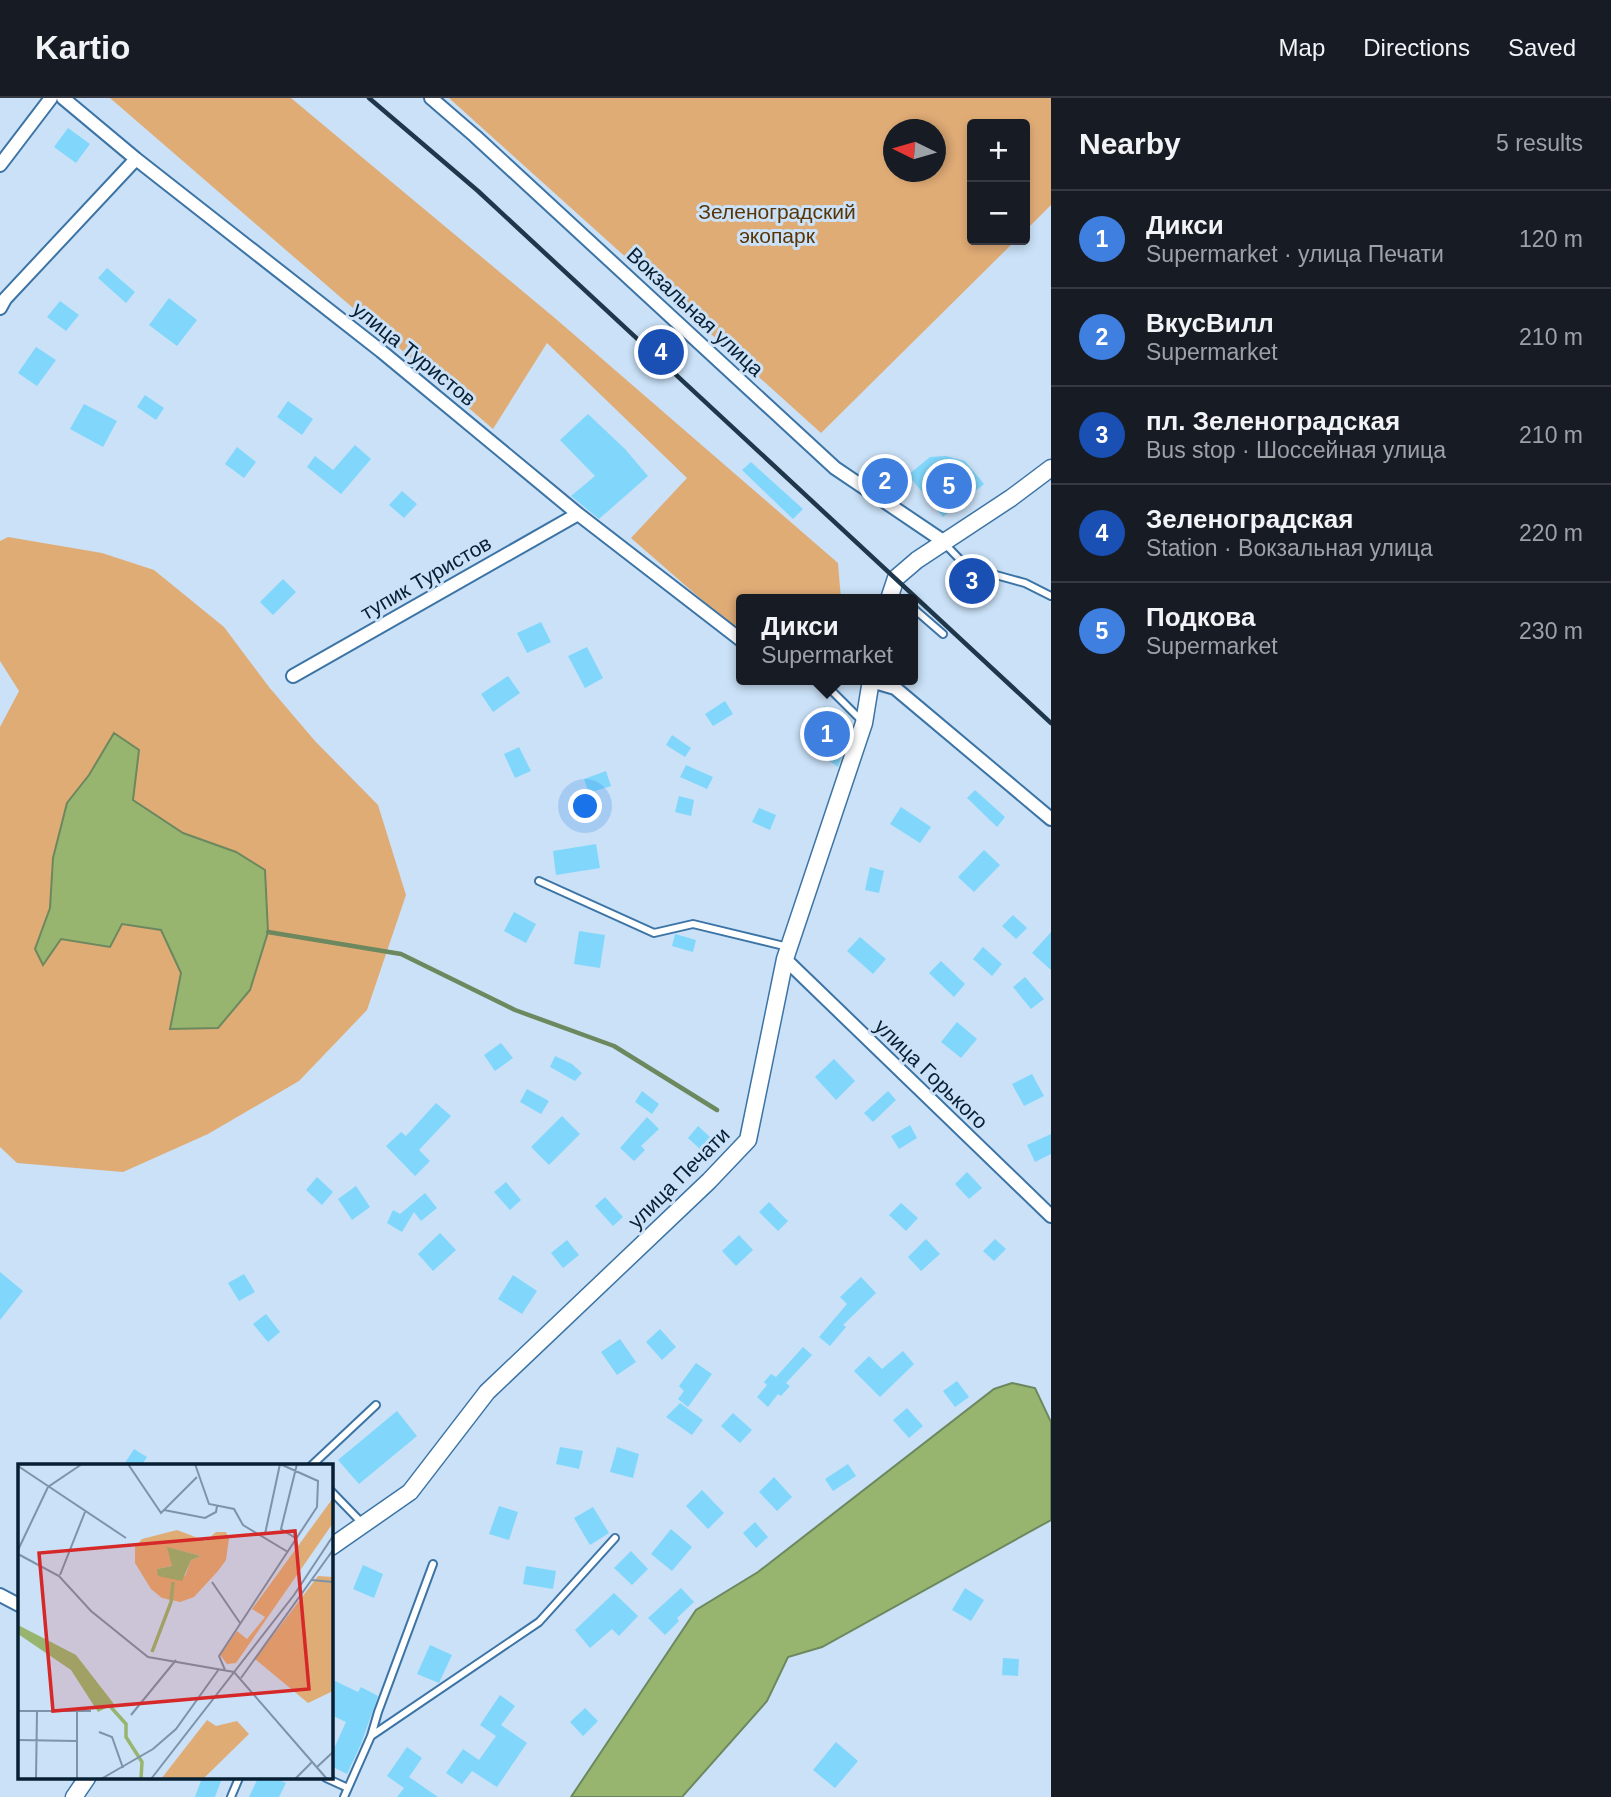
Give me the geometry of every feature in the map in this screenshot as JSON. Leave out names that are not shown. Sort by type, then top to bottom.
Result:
[{"type":"street","points":[[0,165],[51,98]]},
{"type":"street","name":"улица Туристов","points":[[63,98],[136,159],[381,351],[578,513],[736,636]]},
{"type":"street","name":"Вокзальная улица","points":[[431,98],[835,468],[943,541]]},
{"type":"street","points":[[2,302],[136,159]]},
{"type":"street","points":[[893,594],[896,578],[902,572],[1051,468]]},
{"type":"street","name":"тупик Туристов","points":[[293,676],[578,513]]},
{"type":"street","name":"улица Печати","points":[[332,1546],[410,1492],[487,1392],[709,1181],[748,1140],[788,953],[864,723],[870,685]]},
{"type":"street","points":[[886,685],[895,688],[1051,819]]},
{"type":"street","name":"улица Горького","points":[[788,953],[1051,1216]]},
{"type":"street","points":[[0,1595],[18,1604]]},
{"type":"street","points":[[74,1797],[86,1780]]},
{"type":"lane","points":[[943,541],[967,567],[1025,583],[1051,596]]},
{"type":"lane","points":[[918,612],[943,634]]},
{"type":"lane","points":[[826,685],[864,723]]},
{"type":"lane","points":[[539,881],[654,933],[693,924],[788,953]]},
{"type":"lane","points":[[313,1464],[376,1405]]},
{"type":"lane","points":[[332,1492],[363,1524]]},
{"type":"lane","points":[[371,1735],[539,1622],[615,1538]]},
{"type":"lane","points":[[344,1797],[371,1735],[433,1564]]},
{"type":"lane","points":[[231,1797],[238,1780]]},
{"type":"lane","points":[[330,1780],[348,1788]]},
{"type":"green space","points":[[110,98],[291,98],[556,319],[838,563],[841,594],[736,594],[736,630],[631,538],[687,478],[547,343],[493,429]]},
{"type":"green space","name":"Зеленоградский экопарк","points":[[449,98],[1051,98],[1051,205],[1030,226],[1030,119],[967,119],[967,245],[1011,245],[821,433]]},
{"type":"green space","points":[[8,537],[102,553],[154,570],[224,627],[269,687],[315,741],[378,805],[406,895],[367,1010],[299,1081],[208,1134],[123,1172],[17,1163],[0,1147],[0,727],[19,691],[0,661],[0,541]],"holes":[[[139,750],[133,800],[183,833],[236,852],[171,1029],[181,973],[161,930],[122,924],[110,947],[61,939],[35,949],[50,908],[67,804],[89,775]]]},
{"type":"shaded area","points":[[114,733],[139,750],[133,800],[183,833],[236,852],[265,870],[268,932],[250,990],[218,1028],[170,1029],[181,973],[161,930],[122,924],[110,947],[61,939],[43,965],[35,949],[50,908],[53,858],[67,803],[89,775]]},
{"type":"shaded area","points":[[1012,1383],[1035,1388],[1051,1422],[1051,1520],[822,1647],[788,1657],[767,1701],[682,1797],[571,1797],[696,1610],[758,1572],[994,1389]]},
{"type":"building","points":[[68,128],[90,144],[76,163],[54,147]]},
{"type":"building","points":[[107,268],[135,292],[126,303],[98,278]]},
{"type":"building","points":[[169,298],[197,320],[177,346],[149,325]]},
{"type":"building","points":[[60,301],[79,315],[66,331],[47,317]]},
{"type":"building","points":[[36,347],[56,360],[37,386],[18,373]]},
{"type":"building","points":[[145,395],[164,408],[156,420],[137,407]]},
{"type":"building","points":[[288,401],[313,419],[302,435],[277,417]]},
{"type":"building","points":[[84,404],[117,421],[103,447],[70,429]]},
{"type":"building","points":[[588,414],[625,449],[648,476],[599,519],[571,496],[595,476],[560,440]]},
{"type":"building","points":[[355,445],[371,459],[341,494],[307,467],[315,456],[333,470]]},
{"type":"building","points":[[237,447],[256,462],[244,478],[225,464]]},
{"type":"building","points":[[946,456],[965,461],[984,484],[943,517],[908,475],[930,457]]},
{"type":"building","points":[[751,462],[803,509],[793,519],[742,470]]},
{"type":"building","points":[[884,466],[904,486],[893,497],[869,480]]},
{"type":"building","points":[[402,491],[417,504],[404,518],[389,505]]},
{"type":"building","points":[[283,579],[296,592],[273,615],[260,602]]},
{"type":"building","points":[[541,622],[551,642],[527,653],[517,633]]},
{"type":"building","points":[[587,647],[603,678],[585,688],[568,656]]},
{"type":"building","points":[[508,676],[520,693],[493,712],[481,694]]},
{"type":"building","points":[[725,701],[733,714],[713,726],[705,714]]},
{"type":"building","points":[[824,706],[843,717],[838,730],[849,736],[838,767],[804,743]]},
{"type":"building","points":[[672,735],[691,748],[685,757],[666,745]]},
{"type":"building","points":[[519,747],[531,771],[515,778],[504,754]]},
{"type":"building","points":[[686,765],[713,777],[707,789],[680,777]]},
{"type":"building","points":[[606,771],[611,786],[589,793],[584,779]]},
{"type":"building","points":[[975,790],[1005,817],[997,827],[967,798]]},
{"type":"building","points":[[679,796],[694,800],[691,816],[675,812]]},
{"type":"building","points":[[901,807],[931,827],[920,843],[890,824]]},
{"type":"building","points":[[759,808],[776,815],[770,830],[752,822]]},
{"type":"building","points":[[596,844],[600,868],[556,875],[553,851]]},
{"type":"building","points":[[984,850],[1000,865],[974,892],[958,877]]},
{"type":"building","points":[[870,867],[884,871],[879,893],[865,890]]},
{"type":"building","points":[[514,912],[536,924],[526,943],[504,931]]},
{"type":"building","points":[[1013,915],[1027,928],[1016,939],[1002,926]]},
{"type":"building","points":[[579,931],[605,935],[600,968],[574,964]]},
{"type":"building","points":[[1051,932],[1051,970],[1032,953]]},
{"type":"building","points":[[675,934],[696,940],[693,952],[672,946]]},
{"type":"building","points":[[860,937],[886,959],[873,974],[847,951]]},
{"type":"building","points":[[983,947],[1002,964],[992,976],[973,959]]},
{"type":"building","points":[[941,961],[965,984],[954,997],[929,973]]},
{"type":"building","points":[[1025,977],[1044,999],[1031,1009],[1013,987]]},
{"type":"building","points":[[957,1022],[977,1039],[961,1058],[941,1042]]},
{"type":"building","points":[[501,1043],[513,1058],[495,1071],[484,1055]]},
{"type":"building","points":[[555,1056],[572,1064],[582,1073],[575,1081],[550,1067]]},
{"type":"building","points":[[834,1059],[855,1081],[836,1100],[815,1077]]},
{"type":"building","points":[[1032,1074],[1044,1096],[1024,1106],[1012,1084]]},
{"type":"building","points":[[527,1089],[549,1101],[541,1114],[520,1102]]},
{"type":"building","points":[[642,1091],[659,1104],[652,1114],[635,1102]]},
{"type":"building","points":[[888,1091],[896,1100],[873,1122],[864,1113]]},
{"type":"building","points":[[436,1103],[451,1116],[419,1150],[430,1161],[415,1176],[386,1146],[401,1132],[406,1136]]},
{"type":"building","points":[[562,1116],[580,1134],[549,1165],[531,1147]]},
{"type":"building","points":[[647,1117],[659,1129],[641,1146],[645,1150],[634,1161],[620,1148]]},
{"type":"building","points":[[910,1125],[917,1138],[899,1149],[891,1136]]},
{"type":"building","points":[[698,1126],[710,1137],[700,1149],[688,1138]]},
{"type":"building","points":[[1051,1134],[1051,1154],[1035,1162],[1027,1145]]},
{"type":"building","points":[[967,1172],[982,1188],[969,1199],[955,1184]]},
{"type":"building","points":[[317,1177],[333,1192],[322,1205],[306,1190]]},
{"type":"building","points":[[506,1182],[521,1200],[510,1210],[494,1192]]},
{"type":"building","points":[[356,1186],[370,1207],[352,1220],[338,1199]]},
{"type":"building","points":[[425,1193],[437,1208],[421,1221],[414,1212],[402,1232],[387,1223],[393,1210],[400,1214]]},
{"type":"building","points":[[605,1197],[623,1217],[613,1226],[595,1206]]},
{"type":"building","points":[[769,1202],[788,1221],[778,1231],[759,1212]]},
{"type":"building","points":[[901,1203],[918,1218],[906,1231],[889,1215]]},
{"type":"building","points":[[440,1233],[456,1250],[433,1271],[418,1254]]},
{"type":"building","points":[[739,1235],[753,1250],[736,1266],[722,1251]]},
{"type":"building","points":[[926,1239],[940,1254],[921,1271],[908,1257]]},
{"type":"building","points":[[995,1239],[1006,1249],[994,1261],[983,1251]]},
{"type":"building","points":[[567,1240],[579,1255],[563,1268],[551,1253]]},
{"type":"building","points":[[0,1272],[23,1291],[0,1320]]},
{"type":"building","points":[[244,1274],[255,1292],[239,1301],[228,1283]]},
{"type":"building","points":[[513,1275],[537,1291],[522,1314],[498,1299]]},
{"type":"building","points":[[861,1277],[876,1293],[843,1325],[846,1327],[830,1346],[819,1337],[847,1304],[840,1297]]},
{"type":"building","points":[[266,1314],[280,1332],[268,1342],[253,1324]]},
{"type":"building","points":[[660,1329],[676,1347],[662,1360],[646,1342]]},
{"type":"building","points":[[620,1339],[636,1362],[617,1375],[601,1352]]},
{"type":"building","points":[[803,1347],[812,1355],[786,1383],[790,1386],[781,1396],[778,1394],[768,1407],[757,1397],[767,1385],[764,1382],[771,1374],[776,1377]]},
{"type":"building","points":[[903,1351],[914,1364],[880,1397],[854,1371],[869,1356],[882,1369]]},
{"type":"building","points":[[696,1363],[712,1374],[688,1407],[678,1399],[684,1391],[679,1386]]},
{"type":"building","points":[[957,1381],[969,1397],[955,1407],[943,1391]]},
{"type":"building","points":[[680,1403],[703,1420],[692,1435],[666,1417]]},
{"type":"building","points":[[907,1408],[923,1426],[909,1438],[893,1420]]},
{"type":"building","points":[[397,1411],[417,1436],[359,1484],[338,1460]]},
{"type":"building","points":[[733,1413],[752,1430],[740,1443],[721,1426]]},
{"type":"building","points":[[560,1447],[583,1451],[579,1469],[556,1464]]},
{"type":"building","points":[[617,1447],[639,1454],[633,1478],[610,1472]]},
{"type":"building","points":[[134,1449],[147,1457],[142,1464],[124,1464]]},
{"type":"building","points":[[848,1464],[856,1476],[833,1491],[825,1479]]},
{"type":"building","points":[[774,1477],[792,1497],[777,1511],[759,1492]]},
{"type":"building","points":[[702,1490],[724,1513],[708,1529],[686,1506]]},
{"type":"building","points":[[499,1506],[518,1512],[509,1540],[489,1534]]},
{"type":"building","points":[[593,1507],[609,1533],[590,1545],[574,1518]]},
{"type":"building","points":[[755,1522],[768,1537],[756,1548],[743,1533]]},
{"type":"building","points":[[671,1529],[692,1547],[672,1571],[651,1554]]},
{"type":"building","points":[[631,1551],[648,1569],[632,1585],[614,1568]]},
{"type":"building","points":[[363,1565],[383,1574],[374,1598],[353,1589]]},
{"type":"building","points":[[526,1566],[556,1571],[553,1589],[523,1584]]},
{"type":"building","points":[[681,1588],[694,1602],[677,1618],[679,1621],[665,1635],[648,1618]]},
{"type":"building","points":[[965,1588],[984,1600],[971,1621],[952,1610]]},
{"type":"building","points":[[614,1593],[638,1616],[619,1636],[612,1629],[590,1648],[575,1630]]},
{"type":"building","points":[[430,1645],[452,1655],[439,1683],[417,1674]]},
{"type":"building","points":[[1003,1658],[1019,1659],[1018,1676],[1002,1675]]},
{"type":"building","points":[[332,1679],[358,1692],[361,1687],[378,1696],[347,1774],[332,1766],[332,1753],[346,1722],[332,1715]]},
{"type":"building","points":[[500,1695],[515,1706],[501,1725],[527,1743],[497,1787],[472,1771],[462,1784],[446,1773],[463,1749],[479,1760],[496,1736],[480,1725]]},
{"type":"building","points":[[585,1708],[598,1721],[583,1736],[570,1722]]},
{"type":"building","points":[[836,1742],[858,1761],[835,1788],[813,1770]]},
{"type":"building","points":[[407,1747],[422,1758],[409,1777],[438,1797],[397,1797],[404,1788],[387,1776]]},
{"type":"building","points":[[201,1780],[221,1780],[215,1797],[195,1797]]},
{"type":"building","points":[[257,1780],[279,1780],[286,1783],[279,1797],[249,1797]]},
{"type":"waterway","points":[[268,932],[401,954],[515,1010],[614,1046],[717,1110]]},
{"type":"railway","points":[[369,98],[478,191],[912,594]]},
{"type":"railway","points":[[918,600],[1051,723]]},
{"type":"place","name":"Зеленоградская","points":[[661,352]]},
{"type":"place","name":"ВкусВилл","points":[[885,481]]},
{"type":"place","name":"Подкова","points":[[949,486]]},
{"type":"place","name":"пл. Зеленоградская","points":[[972,581]]},
{"type":"place","name":"Дикси","points":[[827,734]]}]
